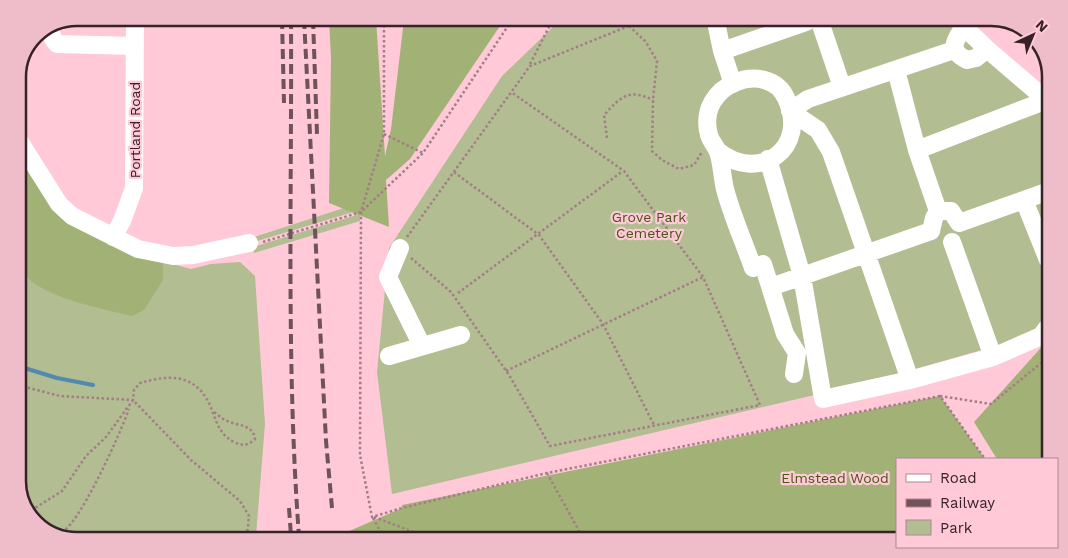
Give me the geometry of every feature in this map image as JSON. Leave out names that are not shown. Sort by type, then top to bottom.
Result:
[{"type":"street","name":"Portland Road","points":[[113,236],[122,221],[134,188],[134,26]]},
{"type":"street","points":[[717,26],[722,51],[733,84]]},
{"type":"street","points":[[722,51],[794,26]]},
{"type":"street","points":[[821,26],[842,87]]},
{"type":"street","points":[[954,50],[962,26]]},
{"type":"street","points":[[963,26],[1042,97]]},
{"type":"street","points":[[51,33],[53,40],[57,44],[135,46]]},
{"type":"street","points":[[954,50],[967,60],[976,58],[987,49]]},
{"type":"street","points":[[790,112],[808,99],[954,50]]},
{"type":"street","points":[[896,70],[917,150],[938,211],[931,231]]},
{"type":"street","points":[[714,146],[729,160],[742,165],[755,165],[781,153],[790,140],[794,126],[786,97],[776,86],[762,80],[747,78],[721,89],[712,100],[707,113],[707,126],[726,190],[753,268],[763,264],[785,334],[797,352],[794,374]]},
{"type":"street","points":[[917,150],[1042,104]]},
{"type":"street","points":[[790,112],[818,130],[831,152],[910,380]]},
{"type":"street","points":[[26,152],[59,204],[72,216],[138,249],[173,256],[193,255],[254,243]]},
{"type":"street","points":[[768,160],[802,276],[823,400],[910,380],[993,357],[1042,335]]},
{"type":"street","points":[[959,223],[1042,194]]},
{"type":"street","points":[[1024,200],[1042,245]]},
{"type":"street","points":[[938,211],[951,211],[959,223],[958,234],[952,242]]},
{"type":"street","points":[[771,287],[867,255],[931,231]]},
{"type":"street","points":[[931,231],[939,241],[952,242]]},
{"type":"street","points":[[952,242],[993,357]]},
{"type":"street","points":[[400,248],[388,277],[422,346]]},
{"type":"street","points":[[389,356],[461,335]]},
{"type":"path","points":[[381,532],[372,517],[360,455],[361,212],[384,134],[384,26]]},
{"type":"path","points":[[254,243],[361,212],[423,153],[508,26]]},
{"type":"path","points":[[511,92],[624,170],[703,277],[760,405],[550,446],[506,371],[450,292],[400,248],[511,92],[530,66],[550,26]]},
{"type":"path","points":[[530,66],[629,26],[646,42],[657,61],[652,100],[652,151],[662,160],[679,169],[694,165],[714,146]]},
{"type":"path","points":[[607,138],[604,115],[617,101],[629,94],[641,94],[652,100]]},
{"type":"path","points":[[384,134],[423,153]]},
{"type":"path","points":[[458,293],[539,235],[624,170]]},
{"type":"path","points":[[454,172],[539,235],[603,324],[654,425]]},
{"type":"path","points":[[506,371],[703,277]]},
{"type":"path","points":[[372,517],[547,473],[940,396],[992,404],[1042,362]]},
{"type":"path","points":[[34,508],[62,491],[86,456],[106,437],[130,405],[133,400],[134,390],[140,383],[176,378],[192,384],[200,390],[213,411],[220,430],[229,439],[240,445],[246,445],[254,439],[252,431],[246,426],[230,422],[213,411]]},
{"type":"path","points":[[26,388],[60,396],[133,400],[191,460],[240,501],[249,516],[247,532]]},
{"type":"path","points":[[940,396],[984,458]]},
{"type":"path","points":[[65,530],[69,528],[92,491],[120,433],[130,405]]},
{"type":"path","points":[[547,473],[580,532]]},
{"type":"path","points":[[372,517],[413,532]]},
{"type":"green space","points":[[329,26],[376,26],[385,156],[391,129],[403,26],[500,26],[410,159],[386,180],[389,227],[329,203],[331,58]]},
{"type":"green space","name":"Grove Park Cemetery","points":[[554,26],[955,26],[1042,107],[1042,325],[1034,335],[870,382],[392,494],[377,372],[389,248],[502,76]]},
{"type":"green space","points":[[26,155],[62,213],[163,260],[163,280],[144,310],[132,316],[64,298],[39,286],[27,277]]},
{"type":"green space","points":[[26,159],[59,215],[149,258],[191,269],[211,264],[240,262],[255,276],[265,424],[256,532],[77,532],[54,527],[39,515],[31,504],[26,485]]},
{"type":"green space","points":[[350,206],[360,210],[251,243],[251,238]]},
{"type":"green space","points":[[360,214],[360,221],[254,253],[253,247]]},
{"type":"green space","points":[[1042,347],[1042,458],[996,458],[974,422]]},
{"type":"green space","name":"Elmstead Wood","points":[[940,396],[984,458],[896,458],[896,532],[347,532],[402,508],[402,505]]},
{"type":"waterway","points":[[26,368],[57,378],[93,385]]},
{"type":"railway","points":[[282,26],[284,103]]},
{"type":"railway","points":[[291,26],[290,277],[292,407],[299,532]]},
{"type":"railway","points":[[304,26],[326,441],[332,508]]},
{"type":"railway","points":[[313,26],[317,134]]},
{"type":"railway","points":[[289,508],[291,532]]}]
